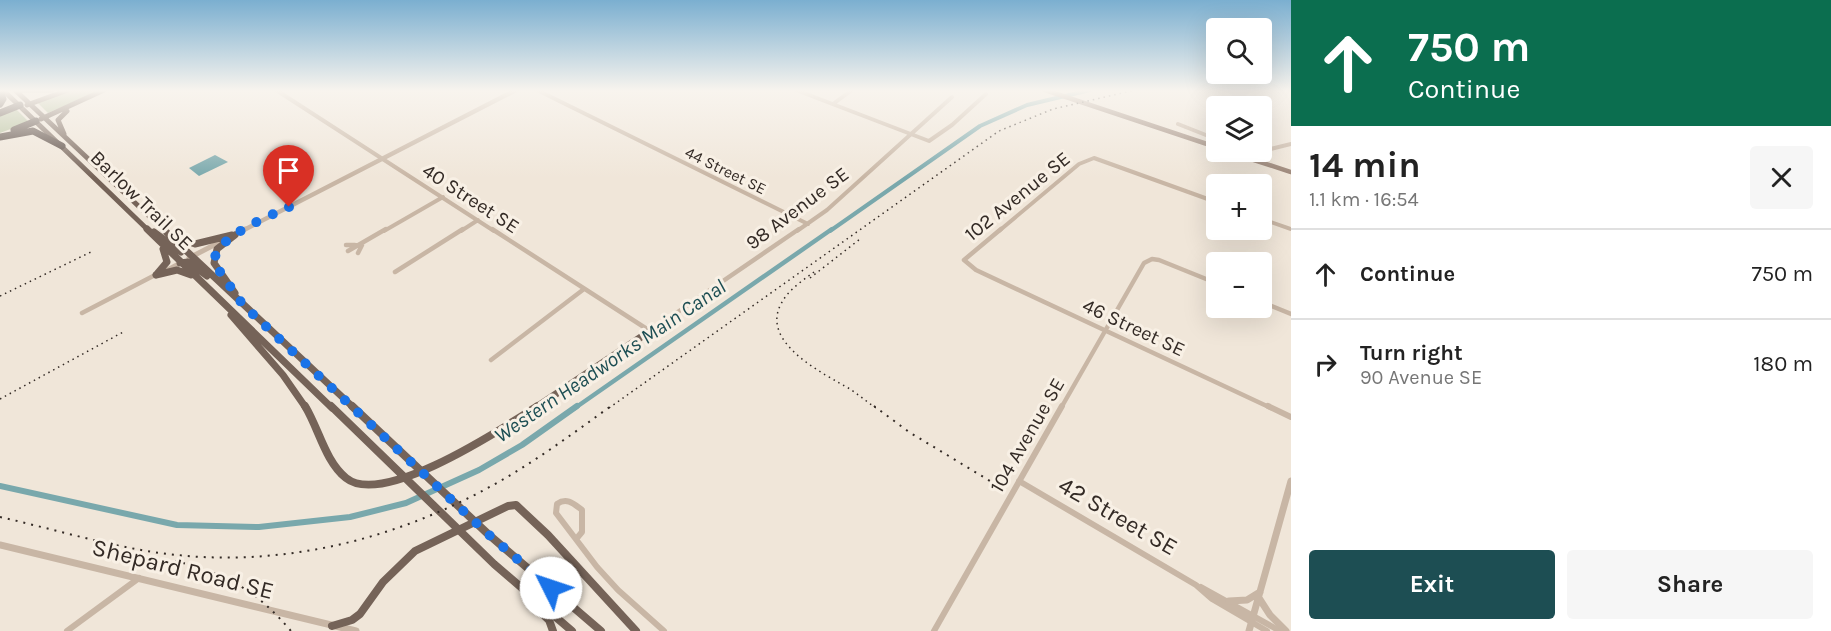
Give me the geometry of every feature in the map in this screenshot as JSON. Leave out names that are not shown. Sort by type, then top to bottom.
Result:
[{"type":"highway","points":[[0,136],[36,121]]},
{"type":"highway","points":[[0,136],[33,132],[62,147]]},
{"type":"main road","points":[[36,121],[41,119]]},
{"type":"main road","name":"Barlow Trail SE","points":[[47,119],[488,534],[601,631]]},
{"type":"main road","points":[[60,119],[59,123],[69,141]]},
{"type":"main road","points":[[1139,119],[1206,140]]},
{"type":"main road","points":[[1145,119],[1206,140]]},
{"type":"main road","name":"Barlow Trail SE","points":[[36,121],[137,222],[510,578],[572,631]]},
{"type":"main road","points":[[1263,162],[1291,170]]},
{"type":"main road","points":[[1269,162],[1291,170]]},
{"type":"main road","points":[[137,222],[184,255],[191,257]]},
{"type":"main road","points":[[159,226],[186,244],[207,243],[235,235]]},
{"type":"main road","points":[[235,235],[218,249],[214,263],[243,305]]},
{"type":"main road","points":[[156,275],[167,259],[158,242]]},
{"type":"main road","points":[[180,262],[188,262],[203,274],[218,281]]},
{"type":"main road","points":[[156,275],[177,270],[198,279]]},
{"type":"main road","points":[[221,301],[296,391],[311,416],[333,463],[344,476],[355,484],[370,487],[394,482],[462,453],[525,415],[650,331]]},
{"type":"main road","points":[[332,626],[352,620],[360,614],[383,582],[414,551],[508,506],[516,505],[548,535],[636,631]]},
{"type":"main road","points":[[510,578],[514,587],[549,620],[553,631]]},
{"type":"street","name":"40 Street SE","points":[[322,119],[650,331]]},
{"type":"street","points":[[82,313],[458,119]]},
{"type":"street","name":"44 Street SE","points":[[597,119],[808,224]]},
{"type":"street","points":[[871,119],[924,141],[937,137],[957,119]]},
{"type":"street","name":"98 Avenue SE","points":[[650,331],[827,210],[927,119]]},
{"type":"street","points":[[1178,124],[1206,138]]},
{"type":"street","points":[[1272,149],[1291,144]]},
{"type":"street","name":"102 Avenue SE","points":[[965,262],[965,257],[973,249],[1063,175],[1079,164],[1094,158],[1206,198]]},
{"type":"street","points":[[364,243],[349,250],[442,197]]},
{"type":"street","points":[[395,272],[478,220]]},
{"type":"street","points":[[1272,222],[1291,229]]},
{"type":"street","points":[[358,253],[364,243]]},
{"type":"street","name":"104 Avenue SE","points":[[934,631],[1144,263],[1152,259],[1167,263],[1206,280]]},
{"type":"street","name":"46 Street SE","points":[[965,262],[976,270],[1291,417]]},
{"type":"street","points":[[490,360],[584,289]]},
{"type":"street","points":[[1272,306],[1291,314]]},
{"type":"street","name":"42 Street SE","points":[[1019,481],[1196,585],[1229,601],[1267,631]]},
{"type":"street","points":[[1250,631],[1291,481]]},
{"type":"street","points":[[577,538],[582,532],[582,510],[570,501],[561,501],[556,508],[556,513],[597,567],[618,590],[664,631]]},
{"type":"street","name":"Shepard Road SE","points":[[0,545],[356,631]]},
{"type":"street","points":[[67,631],[139,578]]},
{"type":"street","name":"42 Street SE","points":[[1196,585],[1212,599],[1280,631]]},
{"type":"street","points":[[1229,601],[1246,600],[1260,595]]},
{"type":"street","points":[[1260,595],[1270,615],[1286,631]]},
{"type":"green space","points":[[0,119],[26,119],[29,122],[0,133]]},
{"type":"water","points":[[215,155],[228,162],[199,176],[189,168]]},
{"type":"waterway","name":"Western Headworks Main Canal","points":[[830,231],[980,126],[995,119]]},
{"type":"waterway","name":"Western Headworks Main Canal","points":[[575,408],[832,229]]},
{"type":"waterway","name":"Western Headworks Main Canal","points":[[0,486],[177,525],[259,527],[350,517],[406,503],[479,470],[522,445],[577,406]]},
{"type":"railway","points":[[609,408],[999,131],[1027,119]]},
{"type":"railway","points":[[810,278],[860,239]]},
{"type":"railway","points":[[0,296],[91,252]]},
{"type":"railway","points":[[814,272],[791,290],[781,304],[777,318],[779,332],[787,344],[811,366],[850,389],[876,408]]},
{"type":"railway","points":[[0,399],[125,331]]},
{"type":"railway","points":[[0,517],[116,545],[187,556],[228,558],[269,556],[310,550],[390,531],[466,499],[530,463],[611,406]]},
{"type":"railway","points":[[874,406],[909,432],[995,484]]},
{"type":"railway","points":[[175,561],[225,578],[253,594],[291,631]]},
{"type":"route","points":[[289,207],[235,235],[218,249],[214,256],[214,263],[243,305],[488,534],[551,588]]}]
